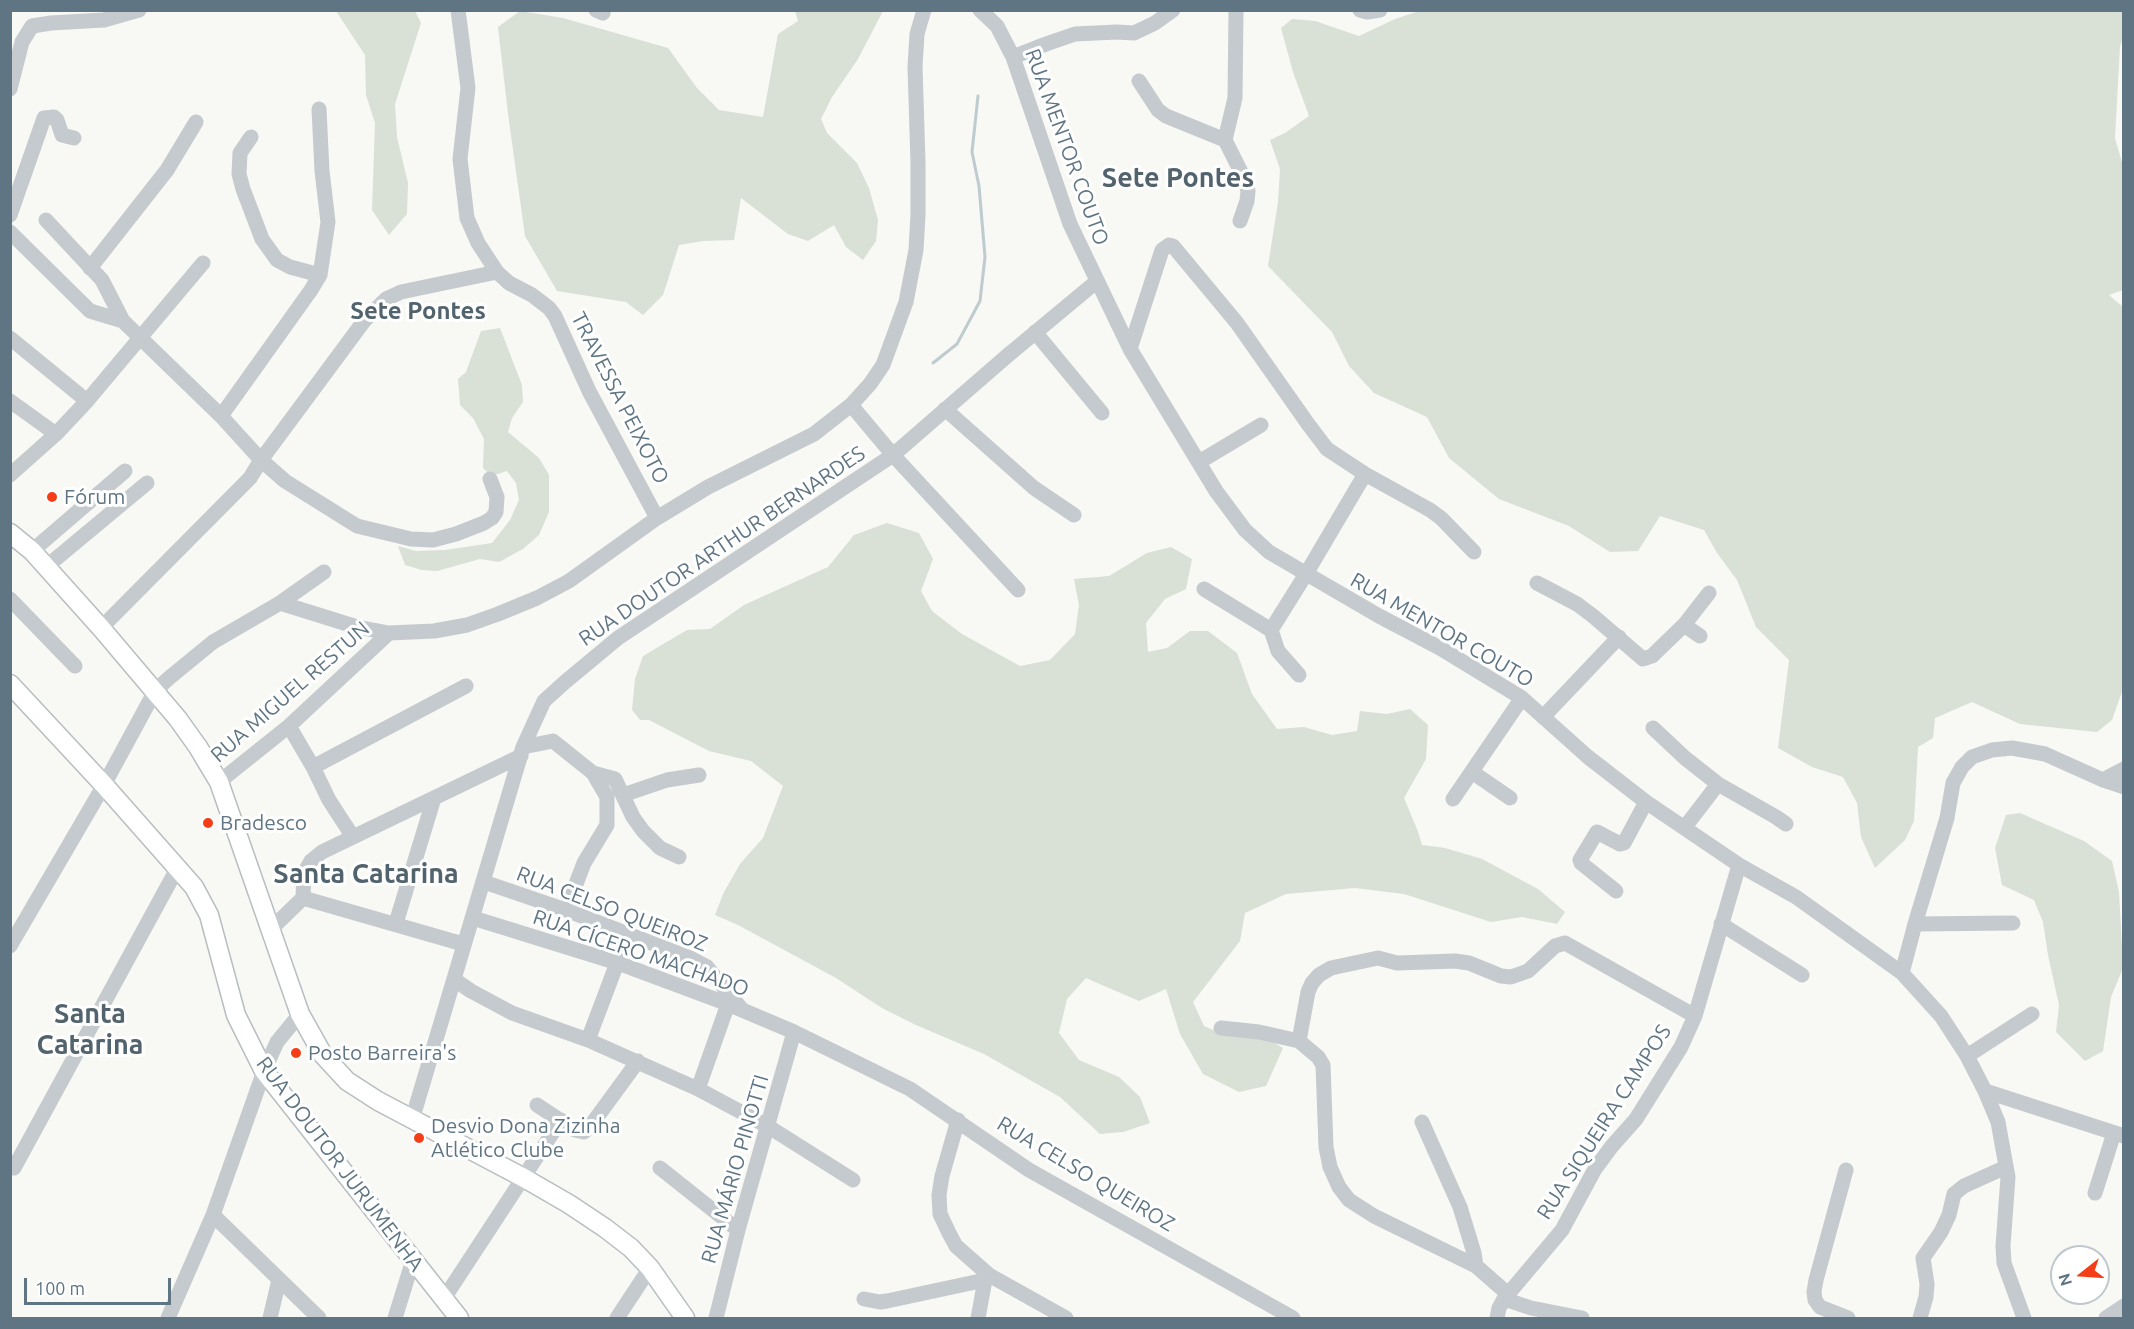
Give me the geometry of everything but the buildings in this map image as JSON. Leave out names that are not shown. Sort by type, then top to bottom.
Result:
[{"type":"main road","points":[[10,533],[32,551],[155,691],[178,719],[219,782],[300,1014],[323,1054],[347,1081],[412,1120],[524,1178],[605,1228],[631,1248],[650,1268],[685,1318]]},
{"type":"main road","name":"RUA DOUTOR JURUMENHA","points":[[10,684],[104,785],[194,887],[209,915],[236,1016],[264,1071],[459,1318]]},
{"type":"street","points":[[10,89],[22,42],[32,26],[104,20],[139,10]]},
{"type":"street","name":"TRAVESSA PEIXOTO","points":[[458,10],[468,88],[460,159],[467,218],[478,243],[497,272],[509,283],[549,308],[555,316],[589,391],[657,518]]},
{"type":"street","name":"RUA MENTOR COUTO","points":[[980,10],[997,26],[1013,57],[1070,224],[1130,349],[1151,387],[1227,508],[1245,530],[1269,552],[1379,616],[1440,648],[1522,698],[1581,751],[1646,802],[1739,865],[1796,897],[1902,973],[1941,1016],[1967,1056],[1985,1090],[1998,1122],[2008,1176],[2004,1263],[2024,1318]]},
{"type":"street","points":[[1013,57],[1075,34],[1134,33],[1155,23],[1173,10]]},
{"type":"street","points":[[1236,10],[1235,98],[1225,140],[1248,191],[1248,201],[1239,220]]},
{"type":"street","points":[[1360,10],[1367,12],[1380,10]]},
{"type":"street","points":[[280,603],[357,627],[389,633],[434,631],[467,625],[537,598],[568,581],[657,518],[708,488],[814,434],[851,405],[883,365],[906,302],[916,250],[918,184],[915,66],[917,34],[924,11]]},
{"type":"street","points":[[1139,81],[1158,110],[1166,116],[1225,140]]},
{"type":"street","points":[[220,416],[311,291],[320,275],[328,222],[321,171],[319,109]]},
{"type":"street","points":[[10,215],[44,118],[54,117],[57,120],[60,134],[74,138]]},
{"type":"street","points":[[90,268],[167,170],[196,122]]},
{"type":"street","points":[[251,137],[240,153],[239,174],[262,239],[277,260],[291,267],[320,275]]},
{"type":"street","points":[[46,220],[102,280],[123,321],[220,416],[261,460],[285,481],[357,526],[411,539],[433,540],[456,534],[492,518],[498,506],[490,479]]},
{"type":"street","points":[[10,232],[90,311],[123,321]]},
{"type":"street","points":[[1130,349],[1162,250],[1169,245],[1173,246],[1237,323],[1327,449],[1365,474],[1430,510],[1441,518],[1474,552]]},
{"type":"street","points":[[10,475],[56,434],[87,401],[203,263]]},
{"type":"street","points":[[101,628],[250,478],[364,321],[386,299],[401,292],[497,272]]},
{"type":"street","name":"RUA DOUTOR ARTHUR BERNARDES","points":[[412,1120],[522,752],[544,701],[618,638],[893,455],[1096,282]]},
{"type":"street","points":[[1035,332],[1102,413]]},
{"type":"street","points":[[10,338],[87,401]]},
{"type":"street","points":[[10,401],[56,434]]},
{"type":"street","points":[[851,405],[893,455],[1018,590]]},
{"type":"street","points":[[945,409],[1034,488],[1074,515]]},
{"type":"street","points":[[1199,462],[1261,425]]},
{"type":"street","points":[[32,551],[125,471]]},
{"type":"street","points":[[1271,630],[1365,474]]},
{"type":"street","points":[[46,567],[147,483]]},
{"type":"street","points":[[10,946],[104,785],[155,691],[213,642],[280,603],[324,572]]},
{"type":"street","points":[[1537,583],[1577,604],[1639,656],[1647,659],[1684,625],[1709,592]]},
{"type":"street","points":[[1204,589],[1271,630],[1278,651],[1299,675]]},
{"type":"street","points":[[10,599],[75,666]]},
{"type":"street","points":[[1684,625],[1700,636]]},
{"type":"street","name":"RUA MIGUEL RESTUN","points":[[219,782],[289,726],[389,633]]},
{"type":"street","points":[[1543,717],[1619,637]]},
{"type":"street","points":[[313,767],[466,686]]},
{"type":"street","points":[[1453,800],[1522,698]]},
{"type":"street","points":[[289,726],[329,800],[353,837]]},
{"type":"street","points":[[1653,728],[1685,758],[1718,784],[1776,816],[1786,824]]},
{"type":"street","points":[[271,929],[303,897],[304,873],[311,861],[322,852],[522,752],[553,741],[593,773],[615,780],[643,831],[660,848],[680,857]]},
{"type":"street","points":[[1902,973],[1947,818],[1953,783],[1962,767],[1972,757],[1992,750],[2012,748],[2045,754],[2124,787]]},
{"type":"street","points":[[2103,780],[2124,769]]},
{"type":"street","points":[[1472,772],[1510,798]]},
{"type":"street","points":[[566,910],[584,863],[607,825],[607,797],[593,773]]},
{"type":"street","points":[[623,795],[667,780],[699,775]]},
{"type":"street","points":[[1685,827],[1718,784]]},
{"type":"street","points":[[396,923],[434,798]]},
{"type":"street","points":[[1616,891],[1580,860],[1597,832],[1620,844],[1624,843],[1646,802]]},
{"type":"street","name":"RUA SIQUEIRA CAMPOS","points":[[1497,1318],[1499,1308],[1506,1297],[1562,1230],[1595,1169],[1636,1119],[1681,1047],[1695,1016],[1739,865]]},
{"type":"street","points":[[14,1168],[178,867]]},
{"type":"street","name":"RUA CELSO QUEIROZ","points":[[484,882],[566,910],[690,958],[707,967],[743,1010]]},
{"type":"street","points":[[303,897],[463,944]]},
{"type":"street","name":"RUA CÍCERO MACHADO","points":[[472,918],[618,963],[728,1004],[794,1032]]},
{"type":"street","points":[[1915,924],[2013,923]]},
{"type":"street","points":[[1721,924],[1802,975]]},
{"type":"street","points":[[588,1040],[628,934]]},
{"type":"street","points":[[1299,1041],[1308,992],[1319,975],[1331,968],[1378,958],[1397,963],[1455,961],[1469,963],[1501,976],[1511,977],[1528,971],[1555,946],[1565,943],[1695,1016]]},
{"type":"street","points":[[455,980],[485,1000],[512,1013],[588,1040],[698,1089],[768,1127],[853,1180]]},
{"type":"street","points":[[698,1089],[728,1004]]},
{"type":"street","points":[[168,1318],[213,1215],[264,1071],[277,1042],[300,1014]]},
{"type":"street","points":[[1967,1056],[2032,1014]]},
{"type":"street","points":[[1221,1028],[1259,1032],[1299,1041],[1318,1058],[1323,1065],[1326,1147],[1330,1167],[1339,1187],[1349,1200],[1374,1216],[1476,1266],[1506,1297],[1531,1308],[1582,1318]]},
{"type":"street","name":"RUA CELSO QUEIROZ","points":[[794,1032],[910,1089],[1029,1170],[1293,1318]]},
{"type":"street","name":"RUA MÁRIO PINOTTI","points":[[716,1318],[738,1230],[794,1032]]},
{"type":"street","points":[[537,1105],[580,1132],[587,1130],[638,1061]]},
{"type":"street","points":[[1985,1090],[2119,1135],[2095,1193]]},
{"type":"street","points":[[443,1300],[561,1120]]},
{"type":"street","points":[[958,1120],[939,1195],[940,1214],[956,1246],[987,1278],[1066,1318]]},
{"type":"street","points":[[1422,1122],[1460,1207],[1476,1266]]},
{"type":"street","points":[[1920,1318],[1927,1284],[1923,1258],[1941,1232],[1949,1215],[1954,1194],[1964,1186],[2006,1167]]},
{"type":"street","points":[[660,1168],[738,1230]]},
{"type":"street","points":[[1846,1170],[1814,1292],[1815,1300],[1820,1307],[1848,1318]]},
{"type":"street","points":[[213,1215],[316,1317]]},
{"type":"street","points":[[395,1318],[412,1260]]},
{"type":"street","points":[[618,1318],[650,1268]]},
{"type":"street","points":[[864,1299],[887,1301],[987,1278]]},
{"type":"street","points":[[978,1318],[987,1278]]},
{"type":"street","points":[[270,1318],[279,1280]]},
{"type":"street","points":[[2106,1318],[2124,1306]]},
{"type":"shaded area","points":[[1422,10],[2123,11],[2115,138],[2123,166],[2123,290],[2109,295],[2124,308],[2124,686],[2112,720],[2097,732],[2020,724],[1972,702],[1935,718],[1933,738],[1918,747],[1914,821],[1905,840],[1875,868],[1861,837],[1857,803],[1843,777],[1812,767],[1778,748],[1789,660],[1756,627],[1737,580],[1717,553],[1704,530],[1660,516],[1638,551],[1610,552],[1569,526],[1499,499],[1449,458],[1427,417],[1374,393],[1349,366],[1332,332],[1268,266],[1278,202],[1280,169],[1270,140],[1285,133],[1309,116],[1293,72],[1281,28],[1292,19],[1315,21],[1359,36],[1395,19]]},
{"type":"shaded area","points":[[336,11],[415,11],[421,23],[395,104],[397,137],[408,183],[407,214],[389,235],[372,210],[375,123],[366,95],[365,55]]},
{"type":"shaded area","points":[[520,11],[563,18],[668,48],[697,88],[719,110],[763,117],[778,34],[798,21],[795,11],[883,11],[858,59],[832,97],[821,119],[827,133],[857,163],[869,188],[878,220],[876,241],[863,260],[846,247],[834,225],[808,241],[788,234],[741,198],[734,240],[703,241],[679,245],[663,295],[643,315],[626,302],[557,291],[525,236],[508,114],[498,27]]},
{"type":"shaded area","points":[[500,328],[522,385],[523,402],[512,418],[508,432],[539,458],[549,475],[549,512],[539,535],[523,549],[499,562],[480,559],[437,571],[405,565],[398,546],[416,551],[445,550],[492,543],[510,520],[519,500],[516,483],[507,471],[491,476],[483,468],[484,439],[473,418],[460,405],[458,379],[466,372],[481,331]]},
{"type":"shaded area","points":[[887,523],[919,533],[933,559],[921,591],[932,611],[962,634],[1020,666],[1050,660],[1075,634],[1079,605],[1074,579],[1109,576],[1147,553],[1171,547],[1192,559],[1186,589],[1165,599],[1146,623],[1148,652],[1167,648],[1190,631],[1208,631],[1237,653],[1252,694],[1277,729],[1304,727],[1332,735],[1357,731],[1360,711],[1387,714],[1410,709],[1428,725],[1426,759],[1404,798],[1422,845],[1445,848],[1482,859],[1538,889],[1565,912],[1557,924],[1522,917],[1491,922],[1404,894],[1355,888],[1286,894],[1245,913],[1240,941],[1193,1002],[1204,1026],[1213,1030],[1260,1034],[1283,1048],[1266,1086],[1239,1092],[1203,1074],[1180,1034],[1166,989],[1139,1001],[1086,978],[1067,999],[1059,1033],[1079,1060],[1119,1077],[1140,1097],[1150,1123],[1123,1132],[1100,1134],[1060,1097],[984,1054],[882,1008],[836,978],[715,915],[724,892],[740,864],[763,838],[783,786],[751,761],[709,751],[649,720],[640,720],[632,710],[635,679],[643,656],[687,630],[710,629],[744,605],[828,567],[854,535]]},
{"type":"shaded area","points":[[2020,813],[2084,841],[2112,861],[2119,892],[2123,968],[2111,997],[2103,1051],[2085,1061],[2056,1032],[2059,1005],[2043,922],[2034,900],[2002,885],[1995,848],[2006,815]]},
{"type":"waterway","points":[[933,363],[957,344],[980,301],[985,257],[979,186],[972,152],[978,96]]},
{"type":"place","name":"Fórum","points":[[52,497]]},
{"type":"place","name":"Bradesco","points":[[208,823]]},
{"type":"place","name":"Posto Barreira's","points":[[296,1053]]},
{"type":"place","name":"Desvio Dona Zizinha Atlético Clube","points":[[419,1138]]},
{"type":"district","name":"Sete Pontes","points":[[1178,178]]},
{"type":"district","name":"Sete Pontes","points":[[418,311]]},
{"type":"district","name":"Santa Catarina","points":[[366,874]]},
{"type":"district","name":"Santa Catarina","points":[[90,1030]]}]
